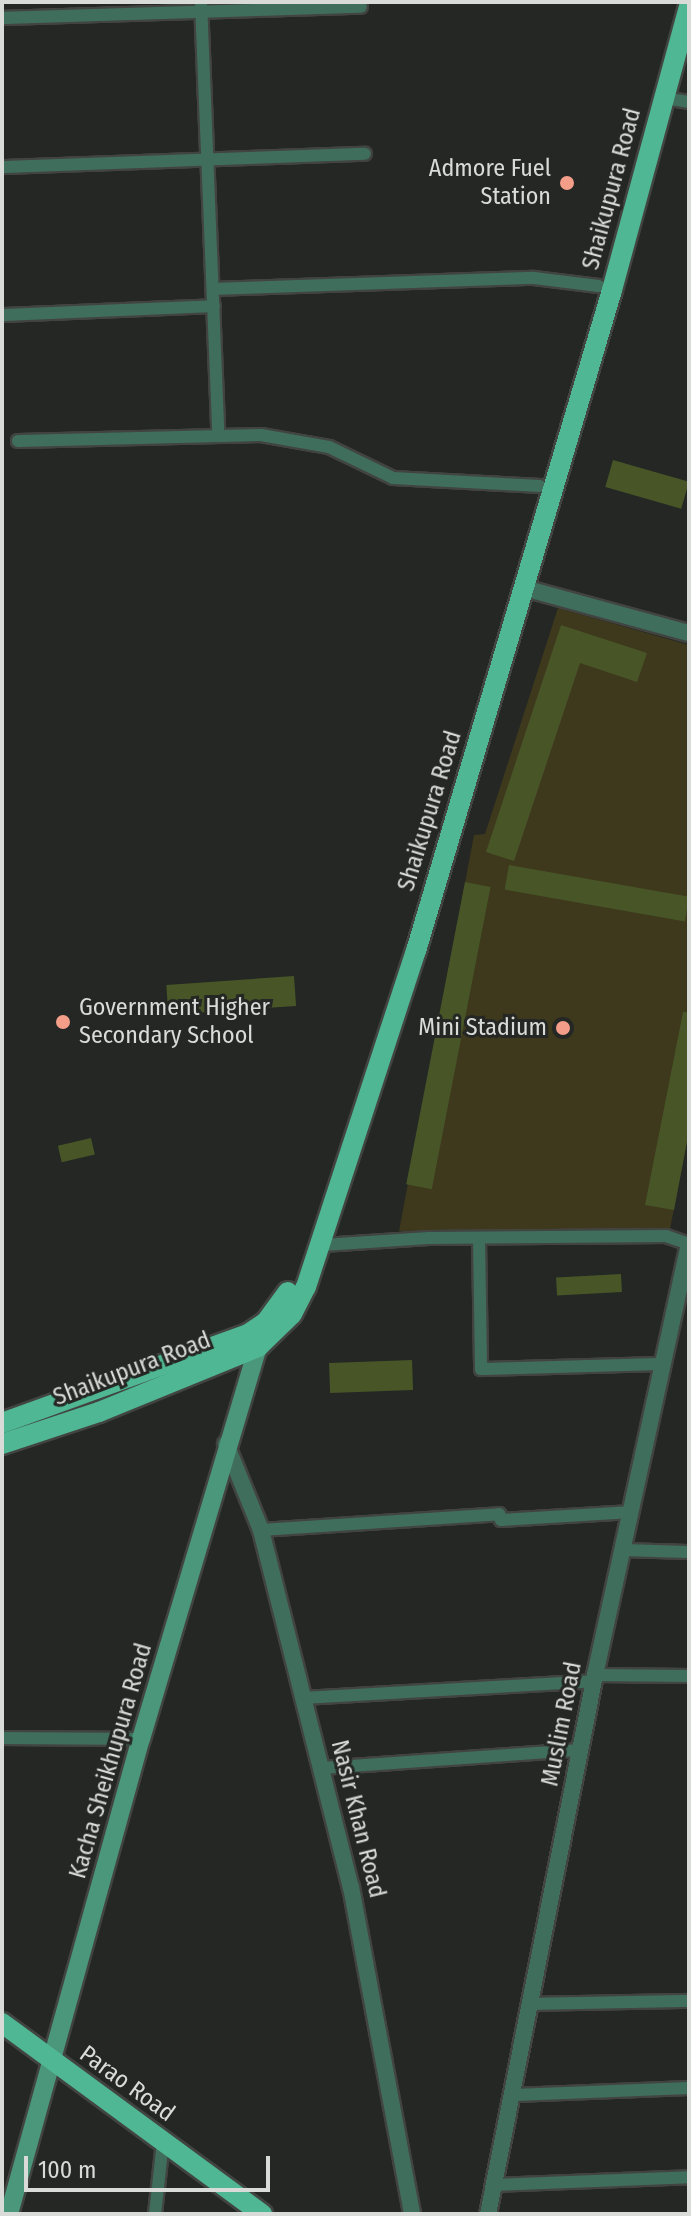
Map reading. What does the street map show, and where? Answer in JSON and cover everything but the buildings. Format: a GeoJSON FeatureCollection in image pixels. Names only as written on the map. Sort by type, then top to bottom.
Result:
{"type":"FeatureCollection","features":[{"type":"Feature","properties":{"kind":"main road","name":"Shaikupura Road"},"geometry":{"type":"LineString","coordinates":[[2,1423],[248,1334],[266,1322],[281,1306],[311,1241],[540,486],[599,286],[676,2]]}},
{"type":"Feature","properties":{"kind":"main road","name":"Shaikupura Road"},"geometry":{"type":"LineString","coordinates":[[2,1444],[99,1412],[258,1347],[292,1314],[323,1245],[524,588],[689,7]]}},
{"type":"Feature","properties":{"kind":"main road","name":"Kacha Sheikhupura Road"},"geometry":{"type":"LineString","coordinates":[[9,2214],[141,1739],[226,1444],[266,1322]]}},
{"type":"Feature","properties":{"kind":"main road","name":"Parao Road"},"geometry":{"type":"LineString","coordinates":[[2,2023],[251,2210]]}},
{"type":"Feature","properties":{"kind":"street"},"geometry":{"type":"LineString","coordinates":[[201,6],[218,434]]}},
{"type":"Feature","properties":{"kind":"street"},"geometry":{"type":"LineString","coordinates":[[2,18],[201,6],[361,7]]}},
{"type":"Feature","properties":{"kind":"street"},"geometry":{"type":"LineString","coordinates":[[664,98],[689,102]]}},
{"type":"Feature","properties":{"kind":"street"},"geometry":{"type":"LineString","coordinates":[[2,167],[365,154]]}},
{"type":"Feature","properties":{"kind":"street"},"geometry":{"type":"LineString","coordinates":[[213,289],[534,278],[599,286]]}},
{"type":"Feature","properties":{"kind":"street"},"geometry":{"type":"LineString","coordinates":[[2,315],[214,306]]}},
{"type":"Feature","properties":{"kind":"street"},"geometry":{"type":"LineString","coordinates":[[18,441],[218,434],[317,443],[386,477],[540,486]]}},
{"type":"Feature","properties":{"kind":"street"},"geometry":{"type":"LineString","coordinates":[[524,588],[689,633]]}},
{"type":"Feature","properties":{"kind":"street"},"geometry":{"type":"LineString","coordinates":[[323,1245],[479,1238],[666,1236],[689,1244]]}},
{"type":"Feature","properties":{"kind":"street"},"geometry":{"type":"LineString","coordinates":[[479,1238],[481,1369],[662,1364]]}},
{"type":"Feature","properties":{"kind":"street","name":"Muslim Road"},"geometry":{"type":"LineString","coordinates":[[488,2214],[515,2095],[594,1678],[689,1244]]}},
{"type":"Feature","properties":{"kind":"street","name":"Nasir Khan Road"},"geometry":{"type":"LineString","coordinates":[[226,1444],[261,1530],[351,1887],[412,2214]]}},
{"type":"Feature","properties":{"kind":"street"},"geometry":{"type":"LineString","coordinates":[[261,1530],[499,1514],[501,1520],[632,1512]]}},
{"type":"Feature","properties":{"kind":"street"},"geometry":{"type":"LineString","coordinates":[[622,1550],[689,1552]]}},
{"type":"Feature","properties":{"kind":"street"},"geometry":{"type":"LineString","coordinates":[[303,1698],[594,1678],[689,1676]]}},
{"type":"Feature","properties":{"kind":"street"},"geometry":{"type":"LineString","coordinates":[[2,1738],[141,1739]]}},
{"type":"Feature","properties":{"kind":"street"},"geometry":{"type":"LineString","coordinates":[[321,1768],[581,1750]]}},
{"type":"Feature","properties":{"kind":"street"},"geometry":{"type":"LineString","coordinates":[[532,2004],[689,2001]]}},
{"type":"Feature","properties":{"kind":"street"},"geometry":{"type":"LineString","coordinates":[[515,2095],[689,2088]]}},
{"type":"Feature","properties":{"kind":"street"},"geometry":{"type":"LineString","coordinates":[[155,2214],[163,2142]]}},
{"type":"Feature","properties":{"kind":"street"},"geometry":{"type":"LineString","coordinates":[[494,2185],[689,2177]]}},
{"type":"Feature","properties":{"kind":"shaded area"},"geometry":{"type":"Polygon","coordinates":[[[558,608],[689,645],[689,1131],[670,1229],[399,1231],[474,835],[485,834],[558,608]]]}},
{"type":"Feature","properties":{"kind":"place","name":"Admore Fuel Station"},"geometry":{"type":"Point","coordinates":[567,183]}},
{"type":"Feature","properties":{"kind":"place","name":"Government Higher Secondary School"},"geometry":{"type":"Point","coordinates":[63,1022]}},
{"type":"Feature","properties":{"kind":"place","name":"Mini Stadium"},"geometry":{"type":"Point","coordinates":[563,1028]}}]}
